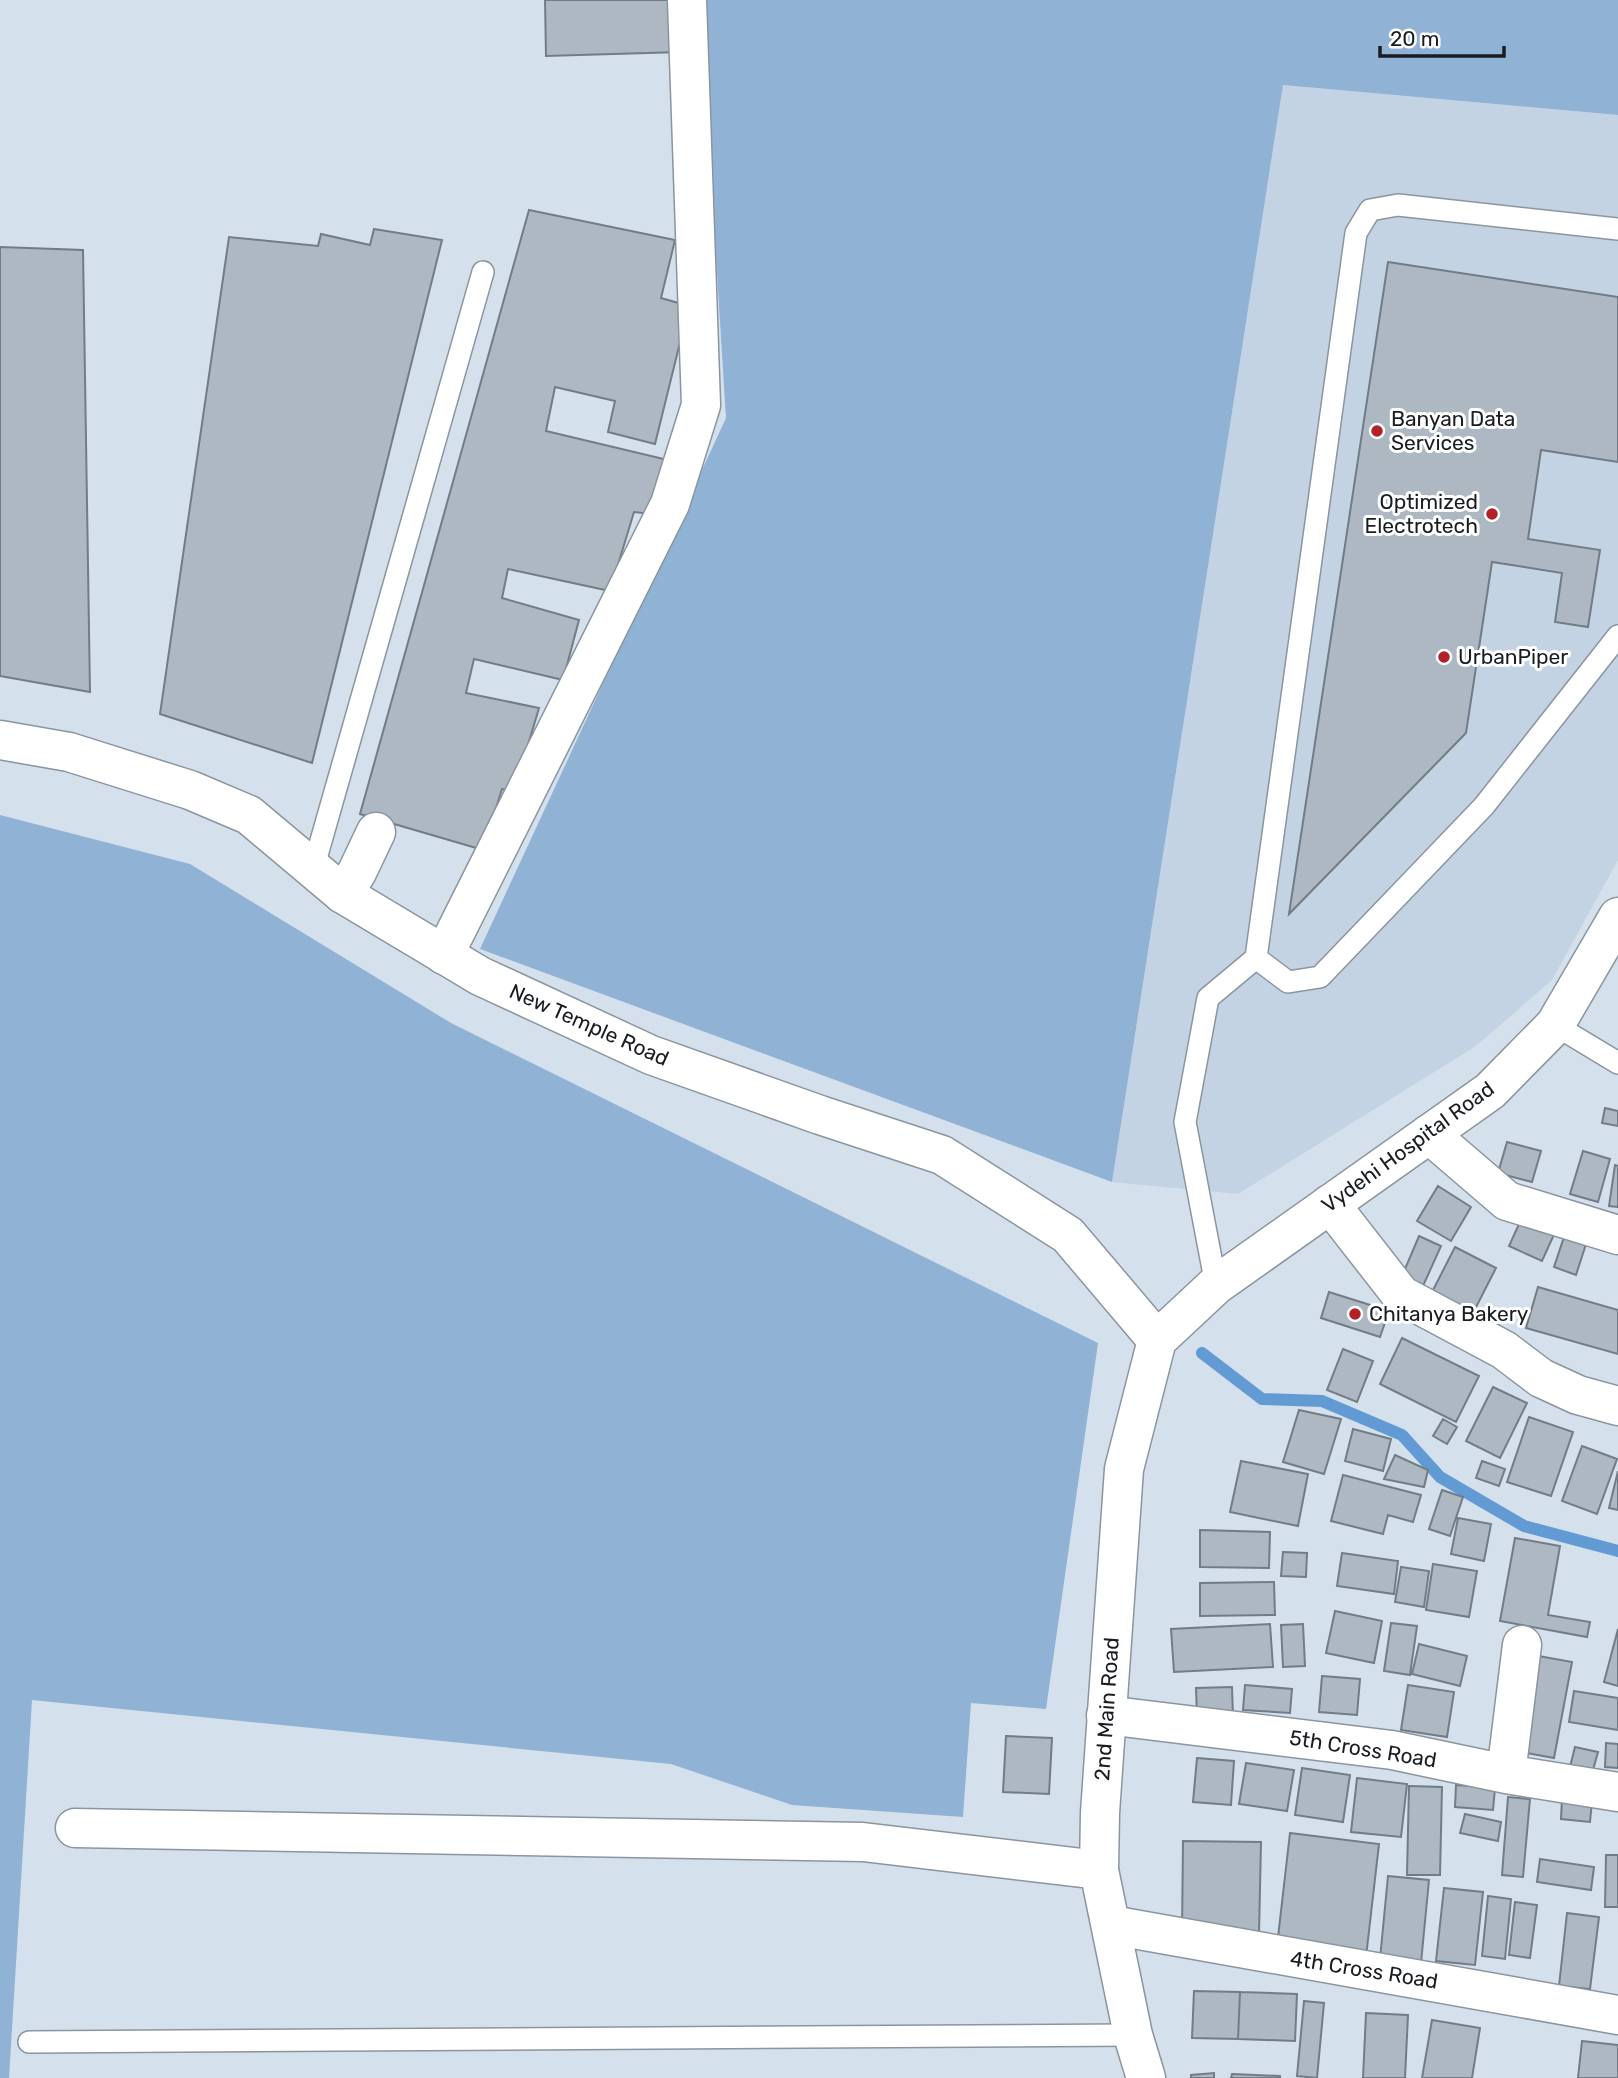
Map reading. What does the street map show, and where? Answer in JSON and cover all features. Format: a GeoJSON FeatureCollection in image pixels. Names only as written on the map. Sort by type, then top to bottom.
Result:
{"type":"FeatureCollection","features":[{"type":"Feature","properties":{"kind":"street"},"geometry":{"type":"LineString","coordinates":[[444,955],[670,504],[701,405],[687,0]]}},
{"type":"Feature","properties":{"kind":"street","name":"New Temple Road"},"geometry":{"type":"LineString","coordinates":[[0,740],[69,752],[190,790],[249,815],[343,894],[480,976],[651,1055],[942,1155],[1068,1235],[1157,1340]]}},
{"type":"Feature","properties":{"kind":"street"},"geometry":{"type":"LineString","coordinates":[[343,894],[376,832]]}},
{"type":"Feature","properties":{"kind":"street","name":"Vydehi Hospital Road"},"geometry":{"type":"LineString","coordinates":[[1157,1340],[1216,1285],[1490,1091],[1555,1025],[1618,917]]}},
{"type":"Feature","properties":{"kind":"street"},"geometry":{"type":"LineString","coordinates":[[1429,1134],[1507,1201],[1618,1235]]}},
{"type":"Feature","properties":{"kind":"street"},"geometry":{"type":"LineString","coordinates":[[1330,1204],[1401,1295],[1504,1350],[1541,1378],[1578,1395],[1618,1406]]}},
{"type":"Feature","properties":{"kind":"street","name":"2nd Main Road"},"geometry":{"type":"LineString","coordinates":[[1146,2078],[1133,2035],[1099,1870],[1106,1715],[1124,1469],[1157,1340]]}},
{"type":"Feature","properties":{"kind":"street"},"geometry":{"type":"LineString","coordinates":[[1506,1774],[1522,1645]]}},
{"type":"Feature","properties":{"kind":"street","name":"5th Cross Road"},"geometry":{"type":"LineString","coordinates":[[1106,1715],[1392,1750],[1506,1774],[1618,1792]]}},
{"type":"Feature","properties":{"kind":"street"},"geometry":{"type":"LineString","coordinates":[[75,1828],[863,1842],[1099,1870]]}},
{"type":"Feature","properties":{"kind":"street","name":"4th Cross Road"},"geometry":{"type":"LineString","coordinates":[[1111,1925],[1618,2015]]}},
{"type":"Feature","properties":{"kind":"lane"},"geometry":{"type":"LineString","coordinates":[[1216,1285],[1185,1122],[1208,998],[1256,958],[1356,233],[1370,210],[1398,205],[1618,229]]}},
{"type":"Feature","properties":{"kind":"lane"},"geometry":{"type":"LineString","coordinates":[[313,869],[483,272]]}},
{"type":"Feature","properties":{"kind":"lane"},"geometry":{"type":"LineString","coordinates":[[1256,958],[1288,982],[1321,977],[1484,806],[1618,636]]}},
{"type":"Feature","properties":{"kind":"lane"},"geometry":{"type":"LineString","coordinates":[[1555,1025],[1618,1063]]}},
{"type":"Feature","properties":{"kind":"lane"},"geometry":{"type":"LineString","coordinates":[[29,2042],[1133,2035]]}},
{"type":"Feature","properties":{"kind":"shaded area"},"geometry":{"type":"Polygon","coordinates":[[[700,0],[1618,0],[1618,115],[1283,85],[1112,1182],[480,949],[726,418],[700,0]]]}},
{"type":"Feature","properties":{"kind":"shaded area"},"geometry":{"type":"Polygon","coordinates":[[[1283,85],[1618,115],[1618,860],[1552,980],[1476,1046],[1238,1194],[1112,1182],[1283,85]]]}},
{"type":"Feature","properties":{"kind":"shaded area"},"geometry":{"type":"Polygon","coordinates":[[[0,815],[190,864],[451,1023],[1098,1343],[1046,1709],[971,1703],[963,1817],[792,1805],[671,1764],[32,1700],[9,2078],[0,2078],[0,815]]]}},
{"type":"Feature","properties":{"kind":"building"},"geometry":{"type":"Polygon","coordinates":[[[545,0],[679,0],[681,52],[546,56],[545,0]]]}},
{"type":"Feature","properties":{"kind":"building"},"geometry":{"type":"Polygon","coordinates":[[[529,210],[675,240],[661,298],[689,306],[655,444],[608,432],[615,401],[555,387],[546,431],[672,461],[660,515],[634,512],[610,591],[508,569],[502,598],[579,620],[563,680],[474,659],[466,693],[539,708],[514,792],[502,789],[483,850],[360,814],[529,210]]]}},
{"type":"Feature","properties":{"kind":"building"},"geometry":{"type":"Polygon","coordinates":[[[374,229],[442,240],[312,763],[160,714],[229,237],[318,246],[321,234],[370,245],[374,229]]]}},
{"type":"Feature","properties":{"kind":"building"},"geometry":{"type":"Polygon","coordinates":[[[0,247],[83,250],[90,692],[0,676],[0,247]]]}},
{"type":"Feature","properties":{"kind":"building"},"geometry":{"type":"Polygon","coordinates":[[[1388,262],[1618,297],[1618,462],[1541,450],[1528,539],[1600,550],[1588,627],[1555,622],[1562,573],[1492,562],[1466,733],[1289,914],[1388,262]]]}},
{"type":"Feature","properties":{"kind":"building"},"geometry":{"type":"Polygon","coordinates":[[[1605,1108],[1618,1111],[1618,1126],[1602,1123],[1605,1108]]]}},
{"type":"Feature","properties":{"kind":"building"},"geometry":{"type":"Polygon","coordinates":[[[1507,1142],[1541,1151],[1532,1182],[1498,1173],[1507,1142]]]}},
{"type":"Feature","properties":{"kind":"building"},"geometry":{"type":"Polygon","coordinates":[[[1583,1151],[1610,1159],[1598,1202],[1570,1194],[1583,1151]]]}},
{"type":"Feature","properties":{"kind":"building"},"geometry":{"type":"Polygon","coordinates":[[[1615,1165],[1618,1166],[1618,1207],[1609,1206],[1615,1165]]]}},
{"type":"Feature","properties":{"kind":"building"},"geometry":{"type":"Polygon","coordinates":[[[1438,1186],[1471,1207],[1451,1241],[1417,1221],[1438,1186]]]}},
{"type":"Feature","properties":{"kind":"building"},"geometry":{"type":"Polygon","coordinates":[[[1524,1213],[1557,1228],[1542,1261],[1509,1246],[1524,1213]]]}},
{"type":"Feature","properties":{"kind":"building"},"geometry":{"type":"Polygon","coordinates":[[[1565,1234],[1587,1241],[1576,1275],[1554,1267],[1565,1234]]]}},
{"type":"Feature","properties":{"kind":"building"},"geometry":{"type":"Polygon","coordinates":[[[1419,1236],[1441,1246],[1423,1286],[1402,1276],[1419,1236]]]}},
{"type":"Feature","properties":{"kind":"building"},"geometry":{"type":"Polygon","coordinates":[[[1455,1247],[1496,1268],[1471,1317],[1430,1296],[1455,1247]]]}},
{"type":"Feature","properties":{"kind":"building"},"geometry":{"type":"Polygon","coordinates":[[[1538,1287],[1618,1310],[1618,1354],[1526,1328],[1538,1287]]]}},
{"type":"Feature","properties":{"kind":"building"},"geometry":{"type":"Polygon","coordinates":[[[1329,1292],[1389,1311],[1380,1337],[1321,1318],[1329,1292]]]}},
{"type":"Feature","properties":{"kind":"building"},"geometry":{"type":"Polygon","coordinates":[[[1402,1338],[1479,1376],[1456,1422],[1380,1384],[1402,1338]]]}},
{"type":"Feature","properties":{"kind":"building"},"geometry":{"type":"Polygon","coordinates":[[[1343,1349],[1373,1361],[1357,1402],[1327,1390],[1343,1349]]]}},
{"type":"Feature","properties":{"kind":"building"},"geometry":{"type":"Polygon","coordinates":[[[1493,1387],[1527,1403],[1500,1458],[1466,1441],[1493,1387]]]}},
{"type":"Feature","properties":{"kind":"building"},"geometry":{"type":"Polygon","coordinates":[[[1299,1410],[1341,1419],[1324,1474],[1283,1462],[1299,1410]]]}},
{"type":"Feature","properties":{"kind":"building"},"geometry":{"type":"Polygon","coordinates":[[[1529,1417],[1573,1432],[1551,1496],[1507,1482],[1529,1417]]]}},
{"type":"Feature","properties":{"kind":"building"},"geometry":{"type":"Polygon","coordinates":[[[1443,1419],[1457,1427],[1447,1444],[1433,1436],[1443,1419]]]}},
{"type":"Feature","properties":{"kind":"building"},"geometry":{"type":"Polygon","coordinates":[[[1353,1429],[1391,1439],[1383,1471],[1345,1461],[1353,1429]]]}},
{"type":"Feature","properties":{"kind":"building"},"geometry":{"type":"Polygon","coordinates":[[[1582,1446],[1617,1459],[1597,1514],[1562,1501],[1582,1446]]]}},
{"type":"Feature","properties":{"kind":"building"},"geometry":{"type":"Polygon","coordinates":[[[1395,1455],[1428,1470],[1424,1487],[1384,1479],[1395,1455]]]}},
{"type":"Feature","properties":{"kind":"building"},"geometry":{"type":"Polygon","coordinates":[[[1241,1461],[1308,1474],[1298,1526],[1230,1512],[1241,1461]]]}},
{"type":"Feature","properties":{"kind":"building"},"geometry":{"type":"Polygon","coordinates":[[[1482,1461],[1505,1469],[1499,1486],[1476,1478],[1482,1461]]]}},
{"type":"Feature","properties":{"kind":"building"},"geometry":{"type":"Polygon","coordinates":[[[1618,1471],[1618,1510],[1609,1508],[1618,1471]]]}},
{"type":"Feature","properties":{"kind":"building"},"geometry":{"type":"Polygon","coordinates":[[[1343,1475],[1421,1495],[1413,1522],[1388,1515],[1383,1534],[1331,1521],[1343,1475]]]}},
{"type":"Feature","properties":{"kind":"building"},"geometry":{"type":"Polygon","coordinates":[[[1442,1490],[1463,1497],[1450,1536],[1429,1529],[1442,1490]]]}},
{"type":"Feature","properties":{"kind":"building"},"geometry":{"type":"Polygon","coordinates":[[[1458,1518],[1491,1524],[1484,1561],[1451,1554],[1458,1518]]]}},
{"type":"Feature","properties":{"kind":"building"},"geometry":{"type":"Polygon","coordinates":[[[1200,1530],[1270,1532],[1269,1568],[1200,1567],[1200,1530]]]}},
{"type":"Feature","properties":{"kind":"building"},"geometry":{"type":"Polygon","coordinates":[[[1515,1538],[1560,1546],[1548,1615],[1590,1622],[1587,1637],[1500,1621],[1515,1538]]]}},
{"type":"Feature","properties":{"kind":"building"},"geometry":{"type":"Polygon","coordinates":[[[1283,1552],[1307,1553],[1306,1577],[1281,1576],[1283,1552]]]}},
{"type":"Feature","properties":{"kind":"building"},"geometry":{"type":"Polygon","coordinates":[[[1342,1553],[1398,1561],[1394,1594],[1337,1586],[1342,1553]]]}},
{"type":"Feature","properties":{"kind":"building"},"geometry":{"type":"Polygon","coordinates":[[[1433,1564],[1477,1571],[1469,1617],[1426,1610],[1433,1564]]]}},
{"type":"Feature","properties":{"kind":"building"},"geometry":{"type":"Polygon","coordinates":[[[1401,1567],[1429,1571],[1424,1607],[1395,1602],[1401,1567]]]}},
{"type":"Feature","properties":{"kind":"building"},"geometry":{"type":"Polygon","coordinates":[[[1274,1582],[1275,1615],[1200,1616],[1200,1583],[1274,1582]]]}},
{"type":"Feature","properties":{"kind":"building"},"geometry":{"type":"Polygon","coordinates":[[[1335,1611],[1382,1621],[1374,1663],[1326,1653],[1335,1611]]]}},
{"type":"Feature","properties":{"kind":"building"},"geometry":{"type":"Polygon","coordinates":[[[1391,1623],[1417,1626],[1410,1675],[1384,1671],[1391,1623]]]}},
{"type":"Feature","properties":{"kind":"building"},"geometry":{"type":"Polygon","coordinates":[[[1270,1624],[1273,1667],[1174,1672],[1171,1629],[1270,1624]]]}},
{"type":"Feature","properties":{"kind":"building"},"geometry":{"type":"Polygon","coordinates":[[[1303,1624],[1305,1666],[1283,1667],[1281,1625],[1303,1624]]]}},
{"type":"Feature","properties":{"kind":"building"},"geometry":{"type":"Polygon","coordinates":[[[1618,1629],[1618,1686],[1604,1682],[1618,1629]]]}},
{"type":"Feature","properties":{"kind":"building"},"geometry":{"type":"Polygon","coordinates":[[[1419,1644],[1467,1656],[1460,1686],[1412,1674],[1419,1644]]]}},
{"type":"Feature","properties":{"kind":"building"},"geometry":{"type":"Polygon","coordinates":[[[1533,1655],[1572,1662],[1554,1758],[1516,1751],[1533,1655]]]}},
{"type":"Feature","properties":{"kind":"building"},"geometry":{"type":"Polygon","coordinates":[[[1322,1676],[1360,1679],[1357,1715],[1319,1712],[1322,1676]]]}},
{"type":"Feature","properties":{"kind":"building"},"geometry":{"type":"Polygon","coordinates":[[[1245,1685],[1292,1689],[1290,1713],[1243,1710],[1245,1685]]]}},
{"type":"Feature","properties":{"kind":"building"},"geometry":{"type":"Polygon","coordinates":[[[1408,1685],[1454,1692],[1447,1737],[1401,1730],[1408,1685]]]}},
{"type":"Feature","properties":{"kind":"building"},"geometry":{"type":"Polygon","coordinates":[[[1232,1687],[1233,1716],[1197,1716],[1196,1688],[1232,1687]]]}},
{"type":"Feature","properties":{"kind":"building"},"geometry":{"type":"Polygon","coordinates":[[[1574,1691],[1618,1698],[1618,1730],[1569,1722],[1574,1691]]]}},
{"type":"Feature","properties":{"kind":"building"},"geometry":{"type":"Polygon","coordinates":[[[1006,1736],[1052,1738],[1049,1794],[1003,1792],[1006,1736]]]}},
{"type":"Feature","properties":{"kind":"building"},"geometry":{"type":"Polygon","coordinates":[[[1606,1743],[1618,1744],[1618,1768],[1605,1767],[1606,1743]]]}},
{"type":"Feature","properties":{"kind":"building"},"geometry":{"type":"Polygon","coordinates":[[[1575,1747],[1598,1752],[1591,1777],[1569,1771],[1575,1747]]]}},
{"type":"Feature","properties":{"kind":"building"},"geometry":{"type":"Polygon","coordinates":[[[1197,1758],[1234,1761],[1231,1805],[1193,1802],[1197,1758]]]}},
{"type":"Feature","properties":{"kind":"building"},"geometry":{"type":"Polygon","coordinates":[[[1246,1763],[1294,1770],[1287,1811],[1239,1804],[1246,1763]]]}},
{"type":"Feature","properties":{"kind":"building"},"geometry":{"type":"Polygon","coordinates":[[[1302,1768],[1350,1775],[1343,1822],[1295,1815],[1302,1768]]]}},
{"type":"Feature","properties":{"kind":"building"},"geometry":{"type":"Polygon","coordinates":[[[1357,1778],[1407,1784],[1401,1837],[1351,1832],[1357,1778]]]}},
{"type":"Feature","properties":{"kind":"building"},"geometry":{"type":"Polygon","coordinates":[[[1456,1785],[1495,1788],[1493,1810],[1455,1807],[1456,1785]]]}},
{"type":"Feature","properties":{"kind":"building"},"geometry":{"type":"Polygon","coordinates":[[[1409,1786],[1442,1787],[1440,1875],[1407,1875],[1409,1786]]]}},
{"type":"Feature","properties":{"kind":"building"},"geometry":{"type":"Polygon","coordinates":[[[1508,1797],[1530,1799],[1523,1877],[1502,1875],[1508,1797]]]}},
{"type":"Feature","properties":{"kind":"building"},"geometry":{"type":"Polygon","coordinates":[[[1562,1798],[1592,1801],[1590,1822],[1561,1819],[1562,1798]]]}},
{"type":"Feature","properties":{"kind":"building"},"geometry":{"type":"Polygon","coordinates":[[[1465,1814],[1501,1822],[1498,1841],[1460,1833],[1465,1814]]]}},
{"type":"Feature","properties":{"kind":"building"},"geometry":{"type":"Polygon","coordinates":[[[1290,1833],[1379,1844],[1366,1957],[1277,1946],[1290,1833]]]}},
{"type":"Feature","properties":{"kind":"building"},"geometry":{"type":"Polygon","coordinates":[[[1183,1841],[1261,1842],[1259,1934],[1182,1932],[1183,1841]]]}},
{"type":"Feature","properties":{"kind":"building"},"geometry":{"type":"Polygon","coordinates":[[[1606,1855],[1618,1855],[1618,1907],[1605,1907],[1606,1855]]]}},
{"type":"Feature","properties":{"kind":"building"},"geometry":{"type":"Polygon","coordinates":[[[1540,1859],[1594,1867],[1591,1890],[1537,1882],[1540,1859]]]}},
{"type":"Feature","properties":{"kind":"building"},"geometry":{"type":"Polygon","coordinates":[[[1388,1876],[1429,1880],[1421,1963],[1380,1959],[1388,1876]]]}},
{"type":"Feature","properties":{"kind":"building"},"geometry":{"type":"Polygon","coordinates":[[[1444,1888],[1483,1892],[1475,1965],[1436,1961],[1444,1888]]]}},
{"type":"Feature","properties":{"kind":"building"},"geometry":{"type":"Polygon","coordinates":[[[1488,1896],[1511,1899],[1505,1959],[1482,1956],[1488,1896]]]}},
{"type":"Feature","properties":{"kind":"building"},"geometry":{"type":"Polygon","coordinates":[[[1515,1902],[1537,1905],[1530,1958],[1509,1955],[1515,1902]]]}},
{"type":"Feature","properties":{"kind":"building"},"geometry":{"type":"Polygon","coordinates":[[[1567,1913],[1599,1917],[1590,1989],[1559,1986],[1567,1913]]]}},
{"type":"Feature","properties":{"kind":"building"},"geometry":{"type":"Polygon","coordinates":[[[1194,1991],[1240,1992],[1238,2039],[1192,2038],[1194,1991]]]}},
{"type":"Feature","properties":{"kind":"building"},"geometry":{"type":"Polygon","coordinates":[[[1240,1992],[1297,1994],[1295,2041],[1238,2039],[1240,1992]]]}},
{"type":"Feature","properties":{"kind":"building"},"geometry":{"type":"Polygon","coordinates":[[[1304,2001],[1324,2003],[1317,2078],[1297,2076],[1304,2001]]]}},
{"type":"Feature","properties":{"kind":"building"},"geometry":{"type":"Polygon","coordinates":[[[1366,2013],[1408,2015],[1405,2078],[1363,2078],[1366,2013]]]}},
{"type":"Feature","properties":{"kind":"building"},"geometry":{"type":"Polygon","coordinates":[[[1432,2020],[1480,2028],[1472,2078],[1422,2078],[1432,2020]]]}},
{"type":"Feature","properties":{"kind":"building"},"geometry":{"type":"Polygon","coordinates":[[[1582,2041],[1618,2045],[1618,2078],[1578,2078],[1582,2041]]]}},
{"type":"Feature","properties":{"kind":"building"},"geometry":{"type":"Polygon","coordinates":[[[1214,2073],[1214,2078],[1191,2078],[1191,2075],[1214,2073]]]}},
{"type":"Feature","properties":{"kind":"building"},"geometry":{"type":"Polygon","coordinates":[[[1232,2074],[1280,2076],[1280,2078],[1231,2078],[1232,2074]]]}},
{"type":"Feature","properties":{"kind":"waterway"},"geometry":{"type":"LineString","coordinates":[[1202,1353],[1262,1399],[1322,1401],[1402,1435],[1440,1477],[1524,1526],[1618,1551]]}},
{"type":"Feature","properties":{"kind":"place","name":"Banyan Data Services"},"geometry":{"type":"Point","coordinates":[1377,431]}},
{"type":"Feature","properties":{"kind":"place","name":"Optimized Electrotech"},"geometry":{"type":"Point","coordinates":[1492,514]}},
{"type":"Feature","properties":{"kind":"place","name":"UrbanPiper"},"geometry":{"type":"Point","coordinates":[1444,657]}},
{"type":"Feature","properties":{"kind":"place","name":"Chitanya Bakery"},"geometry":{"type":"Point","coordinates":[1355,1314]}}]}
